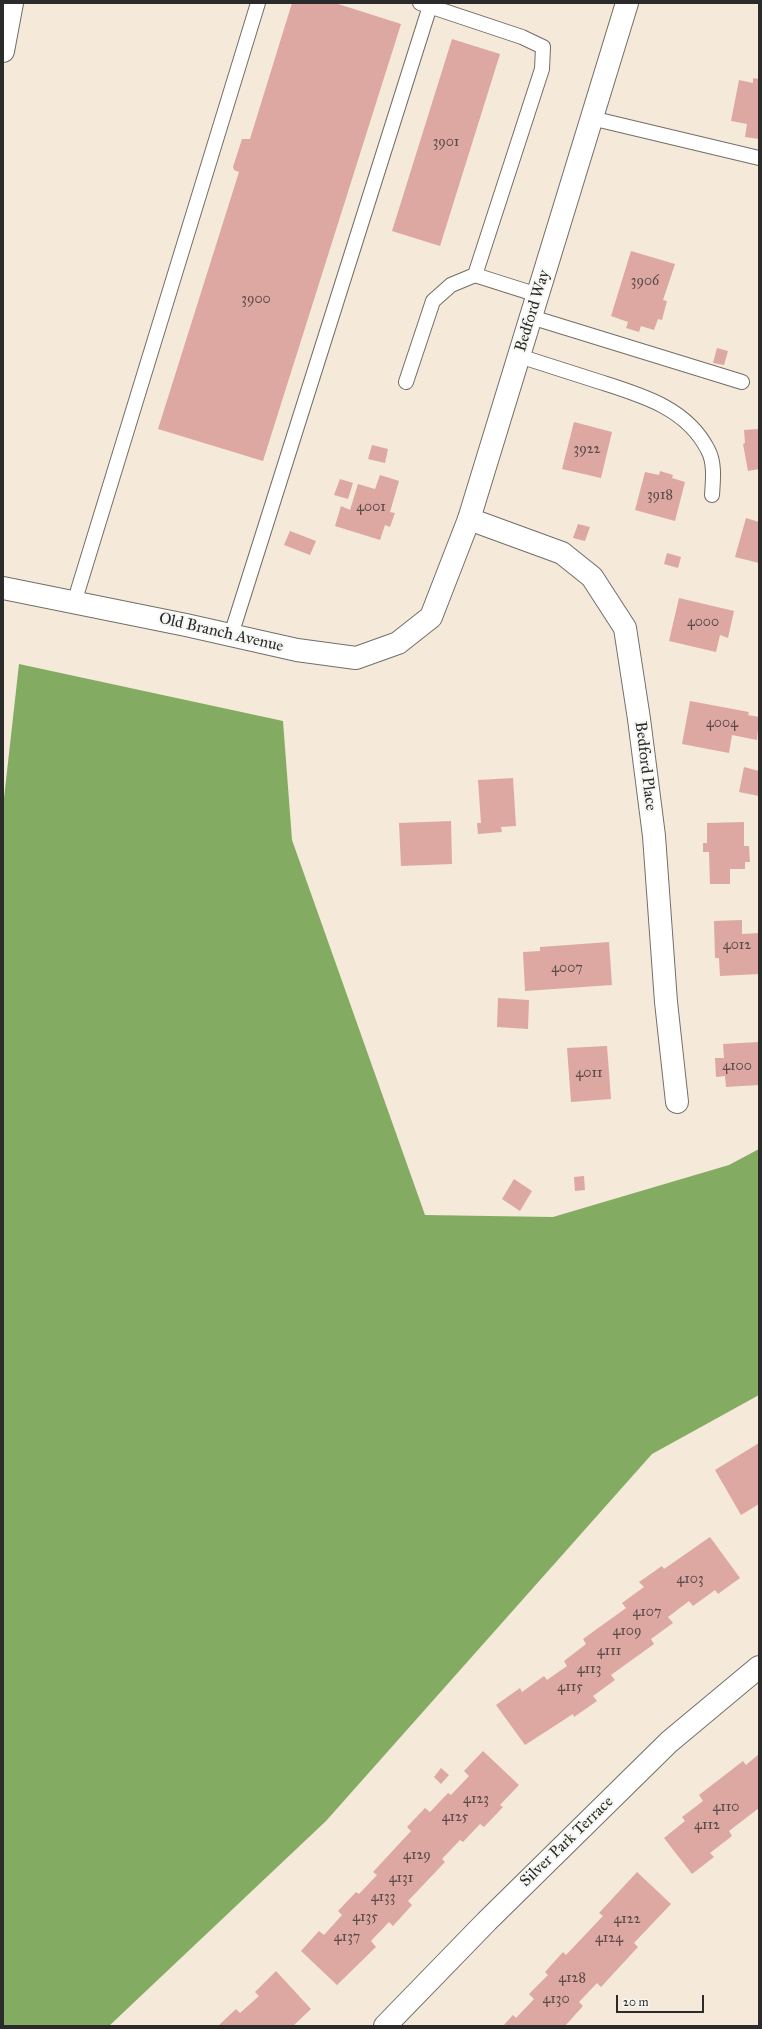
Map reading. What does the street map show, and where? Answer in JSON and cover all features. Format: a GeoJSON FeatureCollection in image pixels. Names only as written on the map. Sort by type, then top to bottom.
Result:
{"type":"FeatureCollection","features":[{"type":"Feature","properties":{"kind":"street"},"geometry":{"type":"LineString","coordinates":[[3,50],[12,3]]}},
{"type":"Feature","properties":{"kind":"street","name":"Bedford Way"},"geometry":{"type":"LineString","coordinates":[[431,617],[469,519],[627,3]]}},
{"type":"Feature","properties":{"kind":"street","name":"Bedford Place"},"geometry":{"type":"LineString","coordinates":[[469,519],[562,553],[592,577],[625,628],[639,719],[654,836],[666,1002],[677,1102]]}},
{"type":"Feature","properties":{"kind":"street","name":"Old Branch Avenue"},"geometry":{"type":"LineString","coordinates":[[3,588],[297,650],[356,658],[398,643],[431,617]]}},
{"type":"Feature","properties":{"kind":"street","name":"Silver Park Terrace"},"geometry":{"type":"LineString","coordinates":[[385,2026],[486,1921],[669,1742],[759,1667]]}},
{"type":"Feature","properties":{"kind":"lane"},"geometry":{"type":"LineString","coordinates":[[74,603],[258,3]]}},
{"type":"Feature","properties":{"kind":"lane"},"geometry":{"type":"LineString","coordinates":[[231,635],[425,5],[522,37],[543,47],[542,69],[475,275]]}},
{"type":"Feature","properties":{"kind":"lane"},"geometry":{"type":"LineString","coordinates":[[592,118],[759,158]]}},
{"type":"Feature","properties":{"kind":"lane"},"geometry":{"type":"LineString","coordinates":[[406,382],[433,301],[451,285],[475,275],[538,295]]}},
{"type":"Feature","properties":{"kind":"lane"},"geometry":{"type":"LineString","coordinates":[[531,317],[742,382]]}},
{"type":"Feature","properties":{"kind":"lane"},"geometry":{"type":"LineString","coordinates":[[519,356],[648,397],[673,411],[693,429],[708,450],[714,473],[712,495]]}},
{"type":"Feature","properties":{"kind":"green space"},"geometry":{"type":"Polygon","coordinates":[[[19,664],[283,721],[292,840],[425,1215],[553,1217],[729,1165],[759,1149],[759,1395],[652,1454],[326,1821],[109,2026],[3,2026],[3,807],[19,664]]]}},
{"type":"Feature","properties":{"kind":"building"},"geometry":{"type":"Polygon","coordinates":[[[292,3],[335,3],[401,24],[263,461],[158,429],[239,172],[234,170],[233,167],[242,139],[250,139],[292,3]]]}},
{"type":"Feature","properties":{"kind":"building"},"geometry":{"type":"Polygon","coordinates":[[[452,39],[500,54],[440,246],[392,231],[452,39]]]}},
{"type":"Feature","properties":{"kind":"building"},"geometry":{"type":"Polygon","coordinates":[[[753,78],[759,79],[759,139],[745,137],[747,124],[731,121],[739,80],[753,83],[753,78]]]}},
{"type":"Feature","properties":{"kind":"building"},"geometry":{"type":"Polygon","coordinates":[[[631,251],[675,264],[663,300],[667,301],[662,320],[658,319],[654,330],[641,326],[639,332],[626,328],[628,322],[611,316],[631,251]]]}},
{"type":"Feature","properties":{"kind":"building"},"geometry":{"type":"Polygon","coordinates":[[[717,348],[728,351],[724,365],[713,363],[717,348]]]}},
{"type":"Feature","properties":{"kind":"building"},"geometry":{"type":"Polygon","coordinates":[[[574,422],[612,432],[601,478],[562,469],[574,422]]]}},
{"type":"Feature","properties":{"kind":"building"},"geometry":{"type":"Polygon","coordinates":[[[759,429],[759,469],[748,471],[743,444],[745,443],[744,430],[759,429]]]}},
{"type":"Feature","properties":{"kind":"building"},"geometry":{"type":"Polygon","coordinates":[[[372,445],[388,449],[385,463],[368,459],[372,445]]]}},
{"type":"Feature","properties":{"kind":"building"},"geometry":{"type":"Polygon","coordinates":[[[660,471],[673,475],[672,478],[685,482],[675,521],[635,510],[645,472],[659,475],[660,471]]]}},
{"type":"Feature","properties":{"kind":"building"},"geometry":{"type":"Polygon","coordinates":[[[380,475],[399,481],[390,512],[395,513],[390,527],[385,525],[380,540],[335,526],[341,506],[350,510],[358,484],[375,489],[380,475]]]}},
{"type":"Feature","properties":{"kind":"building"},"geometry":{"type":"Polygon","coordinates":[[[340,479],[353,483],[348,499],[334,495],[340,479]]]}},
{"type":"Feature","properties":{"kind":"building"},"geometry":{"type":"Polygon","coordinates":[[[746,518],[759,522],[759,563],[735,557],[746,518]]]}},
{"type":"Feature","properties":{"kind":"building"},"geometry":{"type":"Polygon","coordinates":[[[578,524],[590,527],[585,541],[573,538],[578,524]]]}},
{"type":"Feature","properties":{"kind":"building"},"geometry":{"type":"Polygon","coordinates":[[[290,531],[316,541],[310,555],[284,545],[290,531]]]}},
{"type":"Feature","properties":{"kind":"building"},"geometry":{"type":"Polygon","coordinates":[[[667,553],[681,557],[678,568],[664,564],[667,553]]]}},
{"type":"Feature","properties":{"kind":"building"},"geometry":{"type":"Polygon","coordinates":[[[679,598],[734,611],[728,638],[720,635],[716,652],[669,641],[679,598]]]}},
{"type":"Feature","properties":{"kind":"building"},"geometry":{"type":"Polygon","coordinates":[[[690,701],[749,712],[748,715],[759,717],[757,740],[732,735],[729,753],[682,744],[690,701]]]}},
{"type":"Feature","properties":{"kind":"building"},"geometry":{"type":"Polygon","coordinates":[[[744,767],[759,771],[759,796],[739,792],[744,767]]]}},
{"type":"Feature","properties":{"kind":"building"},"geometry":{"type":"Polygon","coordinates":[[[513,778],[516,826],[501,827],[502,832],[478,834],[477,823],[481,823],[478,780],[513,778]]]}},
{"type":"Feature","properties":{"kind":"building"},"geometry":{"type":"Polygon","coordinates":[[[451,821],[452,864],[401,866],[399,823],[451,821]]]}},
{"type":"Feature","properties":{"kind":"building"},"geometry":{"type":"Polygon","coordinates":[[[744,822],[744,846],[749,846],[750,862],[745,862],[745,869],[730,869],[730,884],[710,884],[709,852],[703,852],[703,843],[707,843],[707,823],[744,822]]]}},
{"type":"Feature","properties":{"kind":"building"},"geometry":{"type":"Polygon","coordinates":[[[742,920],[742,934],[759,933],[759,974],[720,976],[719,958],[715,958],[714,921],[742,920]]]}},
{"type":"Feature","properties":{"kind":"building"},"geometry":{"type":"Polygon","coordinates":[[[609,942],[612,985],[525,991],[523,952],[540,951],[540,947],[609,942]]]}},
{"type":"Feature","properties":{"kind":"building"},"geometry":{"type":"Polygon","coordinates":[[[498,998],[529,1000],[528,1029],[497,1027],[498,998]]]}},
{"type":"Feature","properties":{"kind":"building"},"geometry":{"type":"Polygon","coordinates":[[[759,1042],[759,1085],[726,1087],[725,1076],[716,1077],[715,1058],[724,1058],[723,1044],[759,1042]]]}},
{"type":"Feature","properties":{"kind":"building"},"geometry":{"type":"Polygon","coordinates":[[[607,1046],[611,1099],[571,1102],[567,1048],[607,1046]]]}},
{"type":"Feature","properties":{"kind":"building"},"geometry":{"type":"Polygon","coordinates":[[[584,1176],[585,1190],[575,1191],[574,1177],[584,1176]]]}},
{"type":"Feature","properties":{"kind":"building"},"geometry":{"type":"Polygon","coordinates":[[[514,1179],[532,1191],[520,1211],[502,1199],[514,1179]]]}},
{"type":"Feature","properties":{"kind":"building"},"geometry":{"type":"Polygon","coordinates":[[[759,1443],[759,1504],[741,1515],[715,1470],[759,1443]]]}},
{"type":"Feature","properties":{"kind":"building"},"geometry":{"type":"Polygon","coordinates":[[[710,1537],[740,1578],[718,1594],[715,1590],[693,1606],[689,1601],[668,1617],[673,1623],[651,1639],[654,1644],[611,1675],[615,1680],[593,1696],[597,1701],[574,1717],[573,1714],[525,1745],[496,1705],[520,1688],[522,1692],[544,1676],[547,1680],[567,1666],[564,1661],[586,1644],[583,1639],[626,1608],[622,1603],[644,1587],[639,1582],[662,1566],[664,1569],[710,1537]]]}},
{"type":"Feature","properties":{"kind":"building"},"geometry":{"type":"Polygon","coordinates":[[[483,1751],[519,1785],[500,1805],[503,1807],[484,1827],[480,1824],[463,1842],[460,1840],[442,1859],[445,1862],[408,1901],[412,1905],[393,1926],[389,1922],[371,1941],[376,1947],[337,1985],[301,1951],[319,1931],[324,1935],[342,1915],[338,1911],[356,1892],[359,1894],[377,1875],[373,1872],[411,1831],[407,1827],[425,1808],[430,1812],[448,1793],[451,1795],[469,1776],[464,1771],[483,1751]]]}},
{"type":"Feature","properties":{"kind":"building"},"geometry":{"type":"Polygon","coordinates":[[[759,1754],[759,1808],[729,1831],[732,1836],[710,1853],[714,1857],[692,1874],[664,1838],[685,1821],[682,1817],[703,1801],[699,1795],[743,1761],[746,1765],[759,1754]]]}},
{"type":"Feature","properties":{"kind":"building"},"geometry":{"type":"Polygon","coordinates":[[[441,1768],[449,1775],[441,1784],[434,1777],[441,1768]]]}},
{"type":"Feature","properties":{"kind":"building"},"geometry":{"type":"Polygon","coordinates":[[[637,1872],[671,1904],[634,1943],[638,1947],[601,1987],[597,1983],[579,2002],[583,2006],[565,2026],[503,2026],[513,2015],[516,2018],[534,1999],[529,1994],[548,1975],[545,1972],[563,1952],[566,1955],[603,1916],[599,1913],[637,1872]]]}},
{"type":"Feature","properties":{"kind":"building"},"geometry":{"type":"Polygon","coordinates":[[[276,1971],[311,2009],[293,2026],[218,2026],[236,2009],[240,2013],[259,1996],[255,1992],[276,1971]]]}}]}
